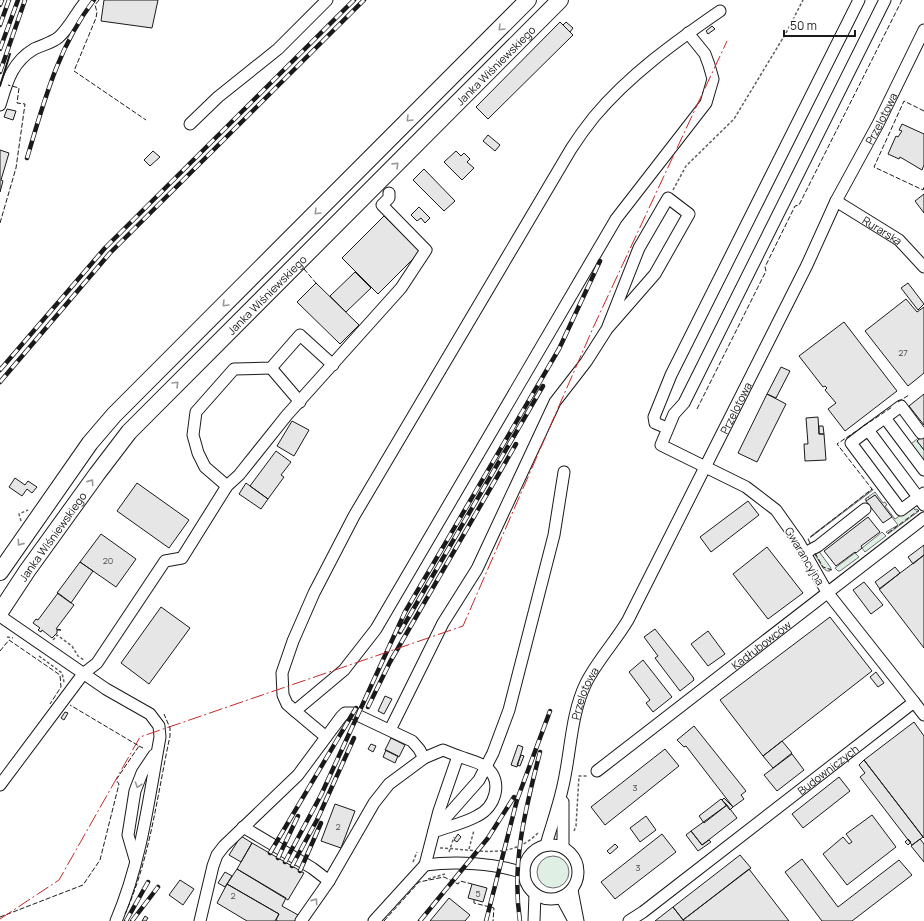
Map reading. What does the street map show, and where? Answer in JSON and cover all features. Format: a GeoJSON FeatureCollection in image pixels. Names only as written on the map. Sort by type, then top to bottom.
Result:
{"type":"FeatureCollection","features":[{"type":"Feature","properties":{"kind":"highway","name":"Janka Wiśniewskiego"},"geometry":{"type":"LineString","coordinates":[[0,572],[90,443],[114,415],[528,0]]}},
{"type":"Feature","properties":{"kind":"highway","name":"Janka Wiśniewskiego"},"geometry":{"type":"LineString","coordinates":[[0,612],[27,571],[96,474],[129,432],[560,0]]}},
{"type":"Feature","properties":{"kind":"street"},"geometry":{"type":"LineString","coordinates":[[0,105],[11,71],[15,64],[34,49],[52,42],[60,36],[87,0]]}},
{"type":"Feature","properties":{"kind":"street"},"geometry":{"type":"LineString","coordinates":[[190,124],[214,101],[278,49],[327,0]]}},
{"type":"Feature","properties":{"kind":"street"},"geometry":{"type":"LineString","coordinates":[[859,0],[671,375],[654,417],[655,423],[667,428],[674,414],[688,396],[885,0]]}},
{"type":"Feature","properties":{"kind":"street"},"geometry":{"type":"LineString","coordinates":[[326,737],[287,704],[283,695],[282,673],[293,641],[314,593],[354,516],[571,149],[594,116],[633,76],[688,33],[720,11]]}},
{"type":"Feature","properties":{"kind":"street","name":"Przelotowa"},"geometry":{"type":"LineString","coordinates":[[546,845],[562,789],[578,704],[586,684],[597,665],[618,637],[628,620],[807,265],[836,200],[878,124],[924,30]]}},
{"type":"Feature","properties":{"kind":"street"},"geometry":{"type":"LineString","coordinates":[[295,712],[344,670],[376,629],[616,219],[706,103],[713,79],[705,54],[688,33]]}},
{"type":"Feature","properties":{"kind":"street"},"geometry":{"type":"LineString","coordinates":[[0,785],[83,674],[97,663],[165,561],[182,558],[227,486],[239,475],[300,402],[401,288],[426,250],[382,205],[389,198],[389,193]]}},
{"type":"Feature","properties":{"kind":"street"},"geometry":{"type":"LineString","coordinates":[[390,730],[443,623],[478,569],[555,402],[586,362],[607,329],[655,274],[689,214],[668,198],[639,248],[607,329]]}},
{"type":"Feature","properties":{"kind":"street","name":"Rurarska"},"geometry":{"type":"LineString","coordinates":[[836,200],[899,240],[924,267]]}},
{"type":"Feature","properties":{"kind":"street"},"geometry":{"type":"LineString","coordinates":[[227,486],[205,468],[198,453],[193,435],[196,412],[234,369],[271,368],[300,335],[333,365]]}},
{"type":"Feature","properties":{"kind":"street"},"geometry":{"type":"LineString","coordinates":[[271,368],[300,402]]}},
{"type":"Feature","properties":{"kind":"street"},"geometry":{"type":"LineString","coordinates":[[868,430],[922,498],[901,510],[851,443],[868,430],[901,406],[921,432]]}},
{"type":"Feature","properties":{"kind":"street"},"geometry":{"type":"LineString","coordinates":[[885,418],[924,470]]}},
{"type":"Feature","properties":{"kind":"street","name":"Gwarancyjna"},"geometry":{"type":"LineString","coordinates":[[667,428],[661,445],[746,487],[767,502],[784,520],[827,592]]}},
{"type":"Feature","properties":{"kind":"street"},"geometry":{"type":"LineString","coordinates":[[434,831],[471,790],[486,767],[509,710],[554,535],[564,472]]}},
{"type":"Feature","properties":{"kind":"street"},"geometry":{"type":"LineString","coordinates":[[805,553],[818,546],[866,509]]}},
{"type":"Feature","properties":{"kind":"street","name":"Kadłubowców"},"geometry":{"type":"LineString","coordinates":[[597,771],[924,518]]}},
{"type":"Feature","properties":{"kind":"street"},"geometry":{"type":"LineString","coordinates":[[827,592],[924,715]]}},
{"type":"Feature","properties":{"kind":"street"},"geometry":{"type":"LineString","coordinates":[[0,616],[83,674],[150,714],[159,726],[160,732],[157,752],[136,862],[126,898],[116,921]]}},
{"type":"Feature","properties":{"kind":"street","name":"Budowniczych"},"geometry":{"type":"LineString","coordinates":[[629,921],[644,912],[914,702]]}},
{"type":"Feature","properties":{"kind":"street"},"geometry":{"type":"LineString","coordinates":[[200,921],[217,855],[243,827],[298,775],[341,717],[348,712],[358,714],[412,741],[424,758]]}},
{"type":"Feature","properties":{"kind":"street"},"geometry":{"type":"LineString","coordinates":[[302,921],[329,881],[374,803],[389,784],[424,758],[443,750],[486,767],[490,772],[496,786],[496,793],[493,802],[485,812],[477,817],[434,831]]}},
{"type":"Feature","properties":{"kind":"street"},"geometry":{"type":"LineString","coordinates":[[374,921],[425,865],[434,831],[458,756]]}},
{"type":"Feature","properties":{"kind":"street","name":"Przelotowa"},"geometry":{"type":"LineString","coordinates":[[562,789],[562,847]]}},
{"type":"Feature","properties":{"kind":"street"},"geometry":{"type":"LineString","coordinates":[[243,827],[312,868],[329,881]]}},
{"type":"Feature","properties":{"kind":"street"},"geometry":{"type":"LineString","coordinates":[[572,890],[561,897],[547,899],[535,894],[530,888],[524,873],[527,860],[531,853],[546,845],[562,847],[575,858],[578,866],[578,874],[572,890],[578,921]]}},
{"type":"Feature","properties":{"kind":"street"},"geometry":{"type":"LineString","coordinates":[[503,867],[527,860]]}},
{"type":"Feature","properties":{"kind":"street"},"geometry":{"type":"LineString","coordinates":[[425,865],[438,863],[503,867],[524,873]]}},
{"type":"Feature","properties":{"kind":"street"},"geometry":{"type":"LineString","coordinates":[[534,921],[535,894]]}},
{"type":"Feature","properties":{"kind":"street"},"geometry":{"type":"LineString","coordinates":[[561,897],[574,921]]}},
{"type":"Feature","properties":{"kind":"street"},"geometry":{"type":"LineString","coordinates":[[534,921],[547,899]]}},
{"type":"Feature","properties":{"kind":"path"},"geometry":{"type":"LineString","coordinates":[[668,198],[686,166],[734,119],[786,33],[803,0]]}},
{"type":"Feature","properties":{"kind":"path"},"geometry":{"type":"LineString","coordinates":[[52,642],[57,635],[72,646],[78,656],[93,666]]}},
{"type":"Feature","properties":{"kind":"path"},"geometry":{"type":"LineString","coordinates":[[7,637],[15,639]]}},
{"type":"Feature","properties":{"kind":"path"},"geometry":{"type":"LineString","coordinates":[[38,656],[62,673],[64,677],[63,687]]}},
{"type":"Feature","properties":{"kind":"path"},"geometry":{"type":"LineString","coordinates":[[562,830],[572,831],[576,829],[578,776],[590,776],[597,771]]}},
{"type":"Feature","properties":{"kind":"path"},"geometry":{"type":"LineString","coordinates":[[468,849],[475,826]]}},
{"type":"Feature","properties":{"kind":"path"},"geometry":{"type":"LineString","coordinates":[[455,833],[449,848],[503,851],[512,850],[522,846],[541,830],[551,828]]}},
{"type":"Feature","properties":{"kind":"green space"},"geometry":{"type":"Polygon","coordinates":[[[924,433],[924,435],[917,441],[924,450],[924,458],[922,459],[911,444],[924,433]]]}},
{"type":"Feature","properties":{"kind":"green space"},"geometry":{"type":"Polygon","coordinates":[[[873,490],[811,537],[811,536],[873,490]]]}},
{"type":"Feature","properties":{"kind":"green space"},"geometry":{"type":"Polygon","coordinates":[[[875,492],[883,503],[885,502],[887,505],[885,506],[895,519],[913,507],[915,510],[917,509],[919,511],[888,534],[886,532],[898,525],[875,495],[870,499],[868,497],[866,501],[865,499],[875,492]]]}},
{"type":"Feature","properties":{"kind":"green space"},"geometry":{"type":"Polygon","coordinates":[[[882,532],[886,536],[865,552],[862,548],[882,532]]]}},
{"type":"Feature","properties":{"kind":"green space"},"geometry":{"type":"Polygon","coordinates":[[[818,550],[831,568],[830,571],[823,568],[814,553],[818,550]]]}},
{"type":"Feature","properties":{"kind":"green space"},"geometry":{"type":"Polygon","coordinates":[[[855,553],[859,557],[840,571],[835,568],[855,553]]]}},
{"type":"Feature","properties":{"kind":"green space"},"geometry":{"type":"Polygon","coordinates":[[[550,856],[556,856],[566,863],[569,872],[568,878],[562,885],[556,888],[550,888],[540,881],[537,875],[537,869],[544,859],[550,856]]]}},
{"type":"Feature","properties":{"kind":"building"},"geometry":{"type":"Polygon","coordinates":[[[104,0],[158,0],[152,28],[101,21],[104,0]]]}},
{"type":"Feature","properties":{"kind":"building"},"geometry":{"type":"Polygon","coordinates":[[[560,22],[573,35],[488,119],[476,107],[560,22]]]}},
{"type":"Feature","properties":{"kind":"building"},"geometry":{"type":"Polygon","coordinates":[[[566,22],[573,28],[570,32],[563,25],[566,22]]]}},
{"type":"Feature","properties":{"kind":"building"},"geometry":{"type":"Polygon","coordinates":[[[712,26],[715,29],[708,34],[706,31],[712,26]]]}},
{"type":"Feature","properties":{"kind":"building"},"geometry":{"type":"Polygon","coordinates":[[[7,109],[16,111],[13,120],[4,117],[7,109]]]}},
{"type":"Feature","properties":{"kind":"building"},"geometry":{"type":"Polygon","coordinates":[[[902,124],[924,134],[924,165],[922,170],[900,157],[899,159],[888,154],[896,136],[898,137],[902,131],[899,130],[902,124]]]}},
{"type":"Feature","properties":{"kind":"building"},"geometry":{"type":"Polygon","coordinates":[[[488,135],[500,145],[495,151],[483,141],[488,135]]]}},
{"type":"Feature","properties":{"kind":"building"},"geometry":{"type":"Polygon","coordinates":[[[0,150],[9,153],[1,180],[3,181],[0,192],[0,150]]]}},
{"type":"Feature","properties":{"kind":"building"},"geometry":{"type":"Polygon","coordinates":[[[153,151],[160,157],[150,166],[144,160],[153,151]]]}},
{"type":"Feature","properties":{"kind":"building"},"geometry":{"type":"Polygon","coordinates":[[[456,151],[461,156],[464,153],[470,159],[467,162],[474,168],[462,180],[444,162],[456,151]]]}},
{"type":"Feature","properties":{"kind":"building"},"geometry":{"type":"Polygon","coordinates":[[[424,169],[455,201],[444,211],[413,180],[424,169]]]}},
{"type":"Feature","properties":{"kind":"building"},"geometry":{"type":"Polygon","coordinates":[[[924,194],[924,213],[915,201],[924,194]]]}},
{"type":"Feature","properties":{"kind":"building"},"geometry":{"type":"Polygon","coordinates":[[[419,207],[430,218],[425,223],[421,218],[417,221],[411,215],[419,207]]]}},
{"type":"Feature","properties":{"kind":"building"},"geometry":{"type":"Polygon","coordinates":[[[384,216],[420,252],[378,294],[342,258],[384,216]]]}},
{"type":"Feature","properties":{"kind":"building"},"geometry":{"type":"Polygon","coordinates":[[[355,272],[371,288],[346,312],[330,296],[355,272]]]}},
{"type":"Feature","properties":{"kind":"building"},"geometry":{"type":"Polygon","coordinates":[[[316,283],[359,325],[340,344],[297,302],[316,283]]]}},
{"type":"Feature","properties":{"kind":"building"},"geometry":{"type":"Polygon","coordinates":[[[908,283],[924,304],[918,310],[901,288],[908,283]]]}},
{"type":"Feature","properties":{"kind":"building"},"geometry":{"type":"Polygon","coordinates":[[[906,299],[917,312],[924,307],[924,373],[908,386],[865,331],[906,299]]]}},
{"type":"Feature","properties":{"kind":"building"},"geometry":{"type":"Polygon","coordinates":[[[844,322],[897,391],[845,431],[828,409],[836,403],[825,390],[827,388],[825,386],[823,387],[799,356],[844,322]]]}},
{"type":"Feature","properties":{"kind":"building"},"geometry":{"type":"Polygon","coordinates":[[[781,367],[790,371],[776,398],[767,394],[781,367]]]}},
{"type":"Feature","properties":{"kind":"building"},"geometry":{"type":"Polygon","coordinates":[[[767,394],[786,404],[757,462],[738,453],[767,394]]]}},
{"type":"Feature","properties":{"kind":"building"},"geometry":{"type":"Polygon","coordinates":[[[924,394],[924,425],[909,406],[924,394]]]}},
{"type":"Feature","properties":{"kind":"building"},"geometry":{"type":"Polygon","coordinates":[[[818,417],[819,434],[824,434],[826,460],[805,461],[804,444],[808,444],[806,418],[818,417]]]}},
{"type":"Feature","properties":{"kind":"building"},"geometry":{"type":"Polygon","coordinates":[[[292,421],[309,430],[294,456],[277,446],[292,421]]]}},
{"type":"Feature","properties":{"kind":"building"},"geometry":{"type":"Polygon","coordinates":[[[819,426],[823,426],[824,434],[819,434],[819,426]]]}},
{"type":"Feature","properties":{"kind":"building"},"geometry":{"type":"Polygon","coordinates":[[[924,435],[924,450],[917,441],[924,435]]]}},
{"type":"Feature","properties":{"kind":"building"},"geometry":{"type":"Polygon","coordinates":[[[276,451],[291,462],[281,475],[284,477],[268,499],[250,486],[276,451]]]}},
{"type":"Feature","properties":{"kind":"building"},"geometry":{"type":"Polygon","coordinates":[[[15,478],[25,485],[28,481],[37,487],[32,493],[27,489],[22,496],[9,487],[15,478]]]}},
{"type":"Feature","properties":{"kind":"building"},"geometry":{"type":"Polygon","coordinates":[[[137,483],[189,520],[169,548],[117,511],[137,483]]]}},
{"type":"Feature","properties":{"kind":"building"},"geometry":{"type":"Polygon","coordinates":[[[246,483],[268,499],[261,509],[239,494],[246,483]]]}},
{"type":"Feature","properties":{"kind":"building"},"geometry":{"type":"Polygon","coordinates":[[[875,495],[892,517],[883,523],[866,501],[875,495]]]}},
{"type":"Feature","properties":{"kind":"building"},"geometry":{"type":"Polygon","coordinates":[[[748,501],[759,515],[711,552],[700,537],[748,501]]]}},
{"type":"Feature","properties":{"kind":"building"},"geometry":{"type":"Polygon","coordinates":[[[868,517],[880,532],[861,546],[862,548],[856,553],[855,552],[836,566],[824,551],[868,517]]]}},
{"type":"Feature","properties":{"kind":"building"},"geometry":{"type":"Polygon","coordinates":[[[101,534],[136,559],[116,587],[80,562],[101,534]]]}},
{"type":"Feature","properties":{"kind":"building"},"geometry":{"type":"Polygon","coordinates":[[[924,545],[924,555],[913,564],[908,557],[924,545]]]}},
{"type":"Feature","properties":{"kind":"building"},"geometry":{"type":"Polygon","coordinates":[[[767,547],[803,593],[768,619],[733,574],[767,547]]]}},
{"type":"Feature","properties":{"kind":"building"},"geometry":{"type":"Polygon","coordinates":[[[924,555],[924,648],[879,589],[924,555]]]}},
{"type":"Feature","properties":{"kind":"building"},"geometry":{"type":"Polygon","coordinates":[[[80,562],[93,571],[71,603],[57,593],[80,562]]]}},
{"type":"Feature","properties":{"kind":"building"},"geometry":{"type":"Polygon","coordinates":[[[895,567],[900,573],[880,589],[875,582],[895,567]]]}},
{"type":"Feature","properties":{"kind":"building"},"geometry":{"type":"Polygon","coordinates":[[[864,582],[883,605],[871,614],[853,590],[864,582]]]}},
{"type":"Feature","properties":{"kind":"building"},"geometry":{"type":"Polygon","coordinates":[[[58,593],[74,605],[56,629],[61,630],[57,630],[57,633],[52,638],[42,630],[41,632],[38,630],[40,628],[33,623],[36,619],[38,620],[58,593]]]}},
{"type":"Feature","properties":{"kind":"building"},"geometry":{"type":"Polygon","coordinates":[[[161,607],[190,628],[149,684],[121,663],[161,607]]]}},
{"type":"Feature","properties":{"kind":"building"},"geometry":{"type":"Polygon","coordinates":[[[830,617],[872,671],[763,756],[720,700],[830,617]]]}},
{"type":"Feature","properties":{"kind":"building"},"geometry":{"type":"Polygon","coordinates":[[[655,629],[693,677],[694,680],[680,691],[655,658],[658,656],[644,637],[655,629]]]}},
{"type":"Feature","properties":{"kind":"building"},"geometry":{"type":"Polygon","coordinates":[[[708,631],[725,654],[708,666],[691,644],[708,631]]]}},
{"type":"Feature","properties":{"kind":"building"},"geometry":{"type":"Polygon","coordinates":[[[643,660],[672,697],[653,712],[646,703],[650,700],[629,672],[643,660]]]}},
{"type":"Feature","properties":{"kind":"building"},"geometry":{"type":"Polygon","coordinates":[[[876,672],[884,683],[878,687],[870,677],[876,672]]]}},
{"type":"Feature","properties":{"kind":"building"},"geometry":{"type":"Polygon","coordinates":[[[385,696],[392,699],[384,714],[378,711],[385,696]]]}},
{"type":"Feature","properties":{"kind":"building"},"geometry":{"type":"Polygon","coordinates":[[[65,712],[68,713],[64,720],[61,718],[65,712]]]}},
{"type":"Feature","properties":{"kind":"building"},"geometry":{"type":"Polygon","coordinates":[[[914,722],[924,736],[924,838],[864,760],[914,722]]]}},
{"type":"Feature","properties":{"kind":"building"},"geometry":{"type":"Polygon","coordinates":[[[694,726],[746,791],[741,795],[744,799],[733,807],[686,746],[684,747],[677,740],[694,726]]]}},
{"type":"Feature","properties":{"kind":"building"},"geometry":{"type":"Polygon","coordinates":[[[391,738],[405,745],[399,757],[385,750],[391,738]]]}},
{"type":"Feature","properties":{"kind":"building"},"geometry":{"type":"Polygon","coordinates":[[[782,741],[792,753],[773,768],[763,756],[782,741]]]}},
{"type":"Feature","properties":{"kind":"building"},"geometry":{"type":"Polygon","coordinates":[[[371,744],[376,746],[373,752],[368,749],[371,744]]]}},
{"type":"Feature","properties":{"kind":"building"},"geometry":{"type":"Polygon","coordinates":[[[518,745],[523,747],[517,767],[511,765],[518,745]]]}},
{"type":"Feature","properties":{"kind":"building"},"geometry":{"type":"Polygon","coordinates":[[[665,749],[679,766],[605,825],[591,807],[665,749]]]}},
{"type":"Feature","properties":{"kind":"building"},"geometry":{"type":"Polygon","coordinates":[[[386,750],[398,756],[395,763],[383,757],[386,750]]]}},
{"type":"Feature","properties":{"kind":"building"},"geometry":{"type":"Polygon","coordinates":[[[792,754],[804,770],[777,791],[764,775],[792,754]]]}},
{"type":"Feature","properties":{"kind":"building"},"geometry":{"type":"Polygon","coordinates":[[[521,755],[524,756],[520,766],[517,765],[521,755]]]}},
{"type":"Feature","properties":{"kind":"building"},"geometry":{"type":"Polygon","coordinates":[[[864,760],[923,837],[912,845],[860,777],[865,773],[859,765],[864,760]]]}},
{"type":"Feature","properties":{"kind":"building"},"geometry":{"type":"Polygon","coordinates":[[[839,777],[850,791],[803,828],[792,814],[839,777]]]}},
{"type":"Feature","properties":{"kind":"building"},"geometry":{"type":"Polygon","coordinates":[[[724,798],[733,807],[730,810],[722,800],[724,798]]]}},
{"type":"Feature","properties":{"kind":"building"},"geometry":{"type":"Polygon","coordinates":[[[721,799],[727,805],[704,823],[699,816],[721,799]]]}},
{"type":"Feature","properties":{"kind":"building"},"geometry":{"type":"Polygon","coordinates":[[[335,804],[355,811],[341,848],[321,841],[335,804]]]}},
{"type":"Feature","properties":{"kind":"building"},"geometry":{"type":"Polygon","coordinates":[[[727,805],[737,818],[702,845],[691,831],[727,805]]]}},
{"type":"Feature","properties":{"kind":"building"},"geometry":{"type":"Polygon","coordinates":[[[872,815],[896,847],[847,885],[823,854],[843,837],[849,844],[852,842],[846,834],[872,815]]]}},
{"type":"Feature","properties":{"kind":"building"},"geometry":{"type":"Polygon","coordinates":[[[646,816],[656,830],[640,842],[630,828],[646,816]]]}},
{"type":"Feature","properties":{"kind":"building"},"geometry":{"type":"Polygon","coordinates":[[[691,831],[702,845],[709,840],[711,842],[698,851],[686,835],[691,831]]]}},
{"type":"Feature","properties":{"kind":"building"},"geometry":{"type":"Polygon","coordinates":[[[458,834],[461,837],[457,842],[454,840],[458,834]]]}},
{"type":"Feature","properties":{"kind":"building"},"geometry":{"type":"Polygon","coordinates":[[[662,834],[676,852],[615,899],[601,882],[662,834]]]}},
{"type":"Feature","properties":{"kind":"building"},"geometry":{"type":"Polygon","coordinates":[[[241,836],[252,843],[241,862],[229,855],[241,836]]]}},
{"type":"Feature","properties":{"kind":"building"},"geometry":{"type":"Polygon","coordinates":[[[908,839],[911,842],[908,845],[905,842],[908,839]]]}},
{"type":"Feature","properties":{"kind":"building"},"geometry":{"type":"Polygon","coordinates":[[[920,839],[924,844],[924,862],[911,846],[920,839]]]}},
{"type":"Feature","properties":{"kind":"building"},"geometry":{"type":"Polygon","coordinates":[[[252,843],[304,873],[288,900],[237,869],[252,843]]]}},
{"type":"Feature","properties":{"kind":"building"},"geometry":{"type":"Polygon","coordinates":[[[615,844],[618,847],[610,854],[607,851],[615,844]]]}},
{"type":"Feature","properties":{"kind":"building"},"geometry":{"type":"Polygon","coordinates":[[[740,855],[751,868],[683,920],[673,907],[740,855]]]}},
{"type":"Feature","properties":{"kind":"building"},"geometry":{"type":"Polygon","coordinates":[[[802,859],[838,907],[899,860],[912,875],[852,921],[822,921],[785,872],[802,859]]]}},
{"type":"Feature","properties":{"kind":"building"},"geometry":{"type":"Polygon","coordinates":[[[237,869],[286,898],[282,906],[298,915],[295,921],[276,920],[279,914],[227,884],[237,869]]]}},
{"type":"Feature","properties":{"kind":"building"},"geometry":{"type":"Polygon","coordinates":[[[749,869],[789,921],[683,920],[749,869]]]}},
{"type":"Feature","properties":{"kind":"building"},"geometry":{"type":"Polygon","coordinates":[[[225,872],[232,876],[225,887],[218,883],[225,872]]]}},
{"type":"Feature","properties":{"kind":"building"},"geometry":{"type":"Polygon","coordinates":[[[180,880],[194,889],[183,905],[169,895],[180,880]]]}},
{"type":"Feature","properties":{"kind":"building"},"geometry":{"type":"Polygon","coordinates":[[[227,884],[279,914],[275,921],[247,921],[217,903],[227,884]]]}},
{"type":"Feature","properties":{"kind":"building"},"geometry":{"type":"Polygon","coordinates":[[[472,884],[487,888],[483,902],[468,898],[472,884]]]}},
{"type":"Feature","properties":{"kind":"building"},"geometry":{"type":"Polygon","coordinates":[[[449,898],[470,915],[465,921],[430,921],[449,898]]]}},
{"type":"Feature","properties":{"kind":"building"},"geometry":{"type":"Polygon","coordinates":[[[673,907],[684,921],[655,921],[673,907]]]}},
{"type":"Feature","properties":{"kind":"building"},"geometry":{"type":"Polygon","coordinates":[[[145,916],[148,918],[146,921],[142,921],[145,916]]]}},
{"type":"Feature","properties":{"kind":"railway"},"geometry":{"type":"LineString","coordinates":[[0,5],[2,0]]}},
{"type":"Feature","properties":{"kind":"railway"},"geometry":{"type":"LineString","coordinates":[[0,25],[9,0]]}},
{"type":"Feature","properties":{"kind":"railway"},"geometry":{"type":"LineString","coordinates":[[0,49],[18,0]]}},
{"type":"Feature","properties":{"kind":"railway"},"geometry":{"type":"LineString","coordinates":[[0,72],[25,0]]}},
{"type":"Feature","properties":{"kind":"railway"},"geometry":{"type":"LineString","coordinates":[[27,158],[46,96],[61,56],[81,18],[94,0]]}},
{"type":"Feature","properties":{"kind":"railway"},"geometry":{"type":"LineString","coordinates":[[0,370],[105,248],[354,0]]}},
{"type":"Feature","properties":{"kind":"railway"},"geometry":{"type":"LineString","coordinates":[[0,382],[110,253],[364,0]]}},
{"type":"Feature","properties":{"kind":"railway"},"geometry":{"type":"LineString","coordinates":[[285,862],[321,795],[405,612],[559,349],[600,261]]}},
{"type":"Feature","properties":{"kind":"railway"},"geometry":{"type":"LineString","coordinates":[[400,632],[543,386]]}},
{"type":"Feature","properties":{"kind":"railway"},"geometry":{"type":"LineString","coordinates":[[368,707],[390,662],[516,444]]}},
{"type":"Feature","properties":{"kind":"railway"},"geometry":{"type":"LineString","coordinates":[[270,853],[356,708]]}},
{"type":"Feature","properties":{"kind":"railway"},"geometry":{"type":"LineString","coordinates":[[486,921],[517,800],[550,711]]}},
{"type":"Feature","properties":{"kind":"railway"},"geometry":{"type":"LineString","coordinates":[[292,866],[317,820],[354,738]]}},
{"type":"Feature","properties":{"kind":"railway"},"geometry":{"type":"LineString","coordinates":[[520,921],[517,878],[521,835],[540,752]]}},
{"type":"Feature","properties":{"kind":"railway"},"geometry":{"type":"LineString","coordinates":[[420,921],[488,838],[514,797]]}},
{"type":"Feature","properties":{"kind":"railway"},"geometry":{"type":"LineString","coordinates":[[278,858],[298,816]]}},
{"type":"Feature","properties":{"kind":"railway"},"geometry":{"type":"LineString","coordinates":[[300,871],[321,823]]}},
{"type":"Feature","properties":{"kind":"railway"},"geometry":{"type":"LineString","coordinates":[[126,921],[148,882]]}},
{"type":"Feature","properties":{"kind":"railway"},"geometry":{"type":"LineString","coordinates":[[132,921],[158,887]]}},
{"type":"Feature","properties":{"kind":"fence"},"geometry":{"type":"LineString","coordinates":[[99,0],[95,5],[97,12],[96,18],[74,71],[146,120]]}},
{"type":"Feature","properties":{"kind":"fence"},"geometry":{"type":"LineString","coordinates":[[697,409],[766,271],[765,267],[795,206],[799,205],[902,0]]}},
{"type":"Feature","properties":{"kind":"fence"},"geometry":{"type":"LineString","coordinates":[[0,223],[16,168],[25,104],[17,103],[19,88],[8,85]]}},
{"type":"Feature","properties":{"kind":"fence"},"geometry":{"type":"LineString","coordinates":[[924,111],[904,101],[874,167],[923,190],[924,187]]}},
{"type":"Feature","properties":{"kind":"fence"},"geometry":{"type":"LineString","coordinates":[[304,269],[316,283]]}},
{"type":"Feature","properties":{"kind":"fence"},"geometry":{"type":"LineString","coordinates":[[898,402],[909,395]]}},
{"type":"Feature","properties":{"kind":"fence"},"geometry":{"type":"LineString","coordinates":[[810,543],[808,539],[872,489],[837,444],[892,407]]}},
{"type":"Feature","properties":{"kind":"fence"},"geometry":{"type":"LineString","coordinates":[[888,533],[919,510]]}},
{"type":"Feature","properties":{"kind":"fence"},"geometry":{"type":"LineString","coordinates":[[815,553],[823,567],[832,570]]}},
{"type":"Feature","properties":{"kind":"fence"},"geometry":{"type":"LineString","coordinates":[[0,651],[9,640],[60,675],[61,687],[50,704]]}},
{"type":"Feature","properties":{"kind":"fence"},"geometry":{"type":"LineString","coordinates":[[0,917],[83,885],[100,860],[119,784],[116,780],[139,746],[70,705]]}},
{"type":"Feature","properties":{"kind":"fence"},"geometry":{"type":"LineString","coordinates":[[125,914],[134,893],[147,849],[170,736],[170,728],[164,714]]}},
{"type":"Feature","properties":{"kind":"fence"},"geometry":{"type":"LineString","coordinates":[[139,746],[143,748]]}},
{"type":"Feature","properties":{"kind":"fence"},"geometry":{"type":"LineString","coordinates":[[384,921],[419,882],[444,877],[458,884],[460,881],[472,884]]}},
{"type":"Feature","properties":{"kind":"fence"},"geometry":{"type":"LineString","coordinates":[[474,900],[474,903],[494,908],[493,921]]}},
{"type":"Feature","properties":{"kind":"wall"},"geometry":{"type":"LineString","coordinates":[[0,86],[10,54]]}},
{"type":"Feature","properties":{"kind":"power"},"geometry":{"type":"LineString","coordinates":[[0,919],[59,880],[140,737],[463,626],[593,328],[727,41]]}}]}
